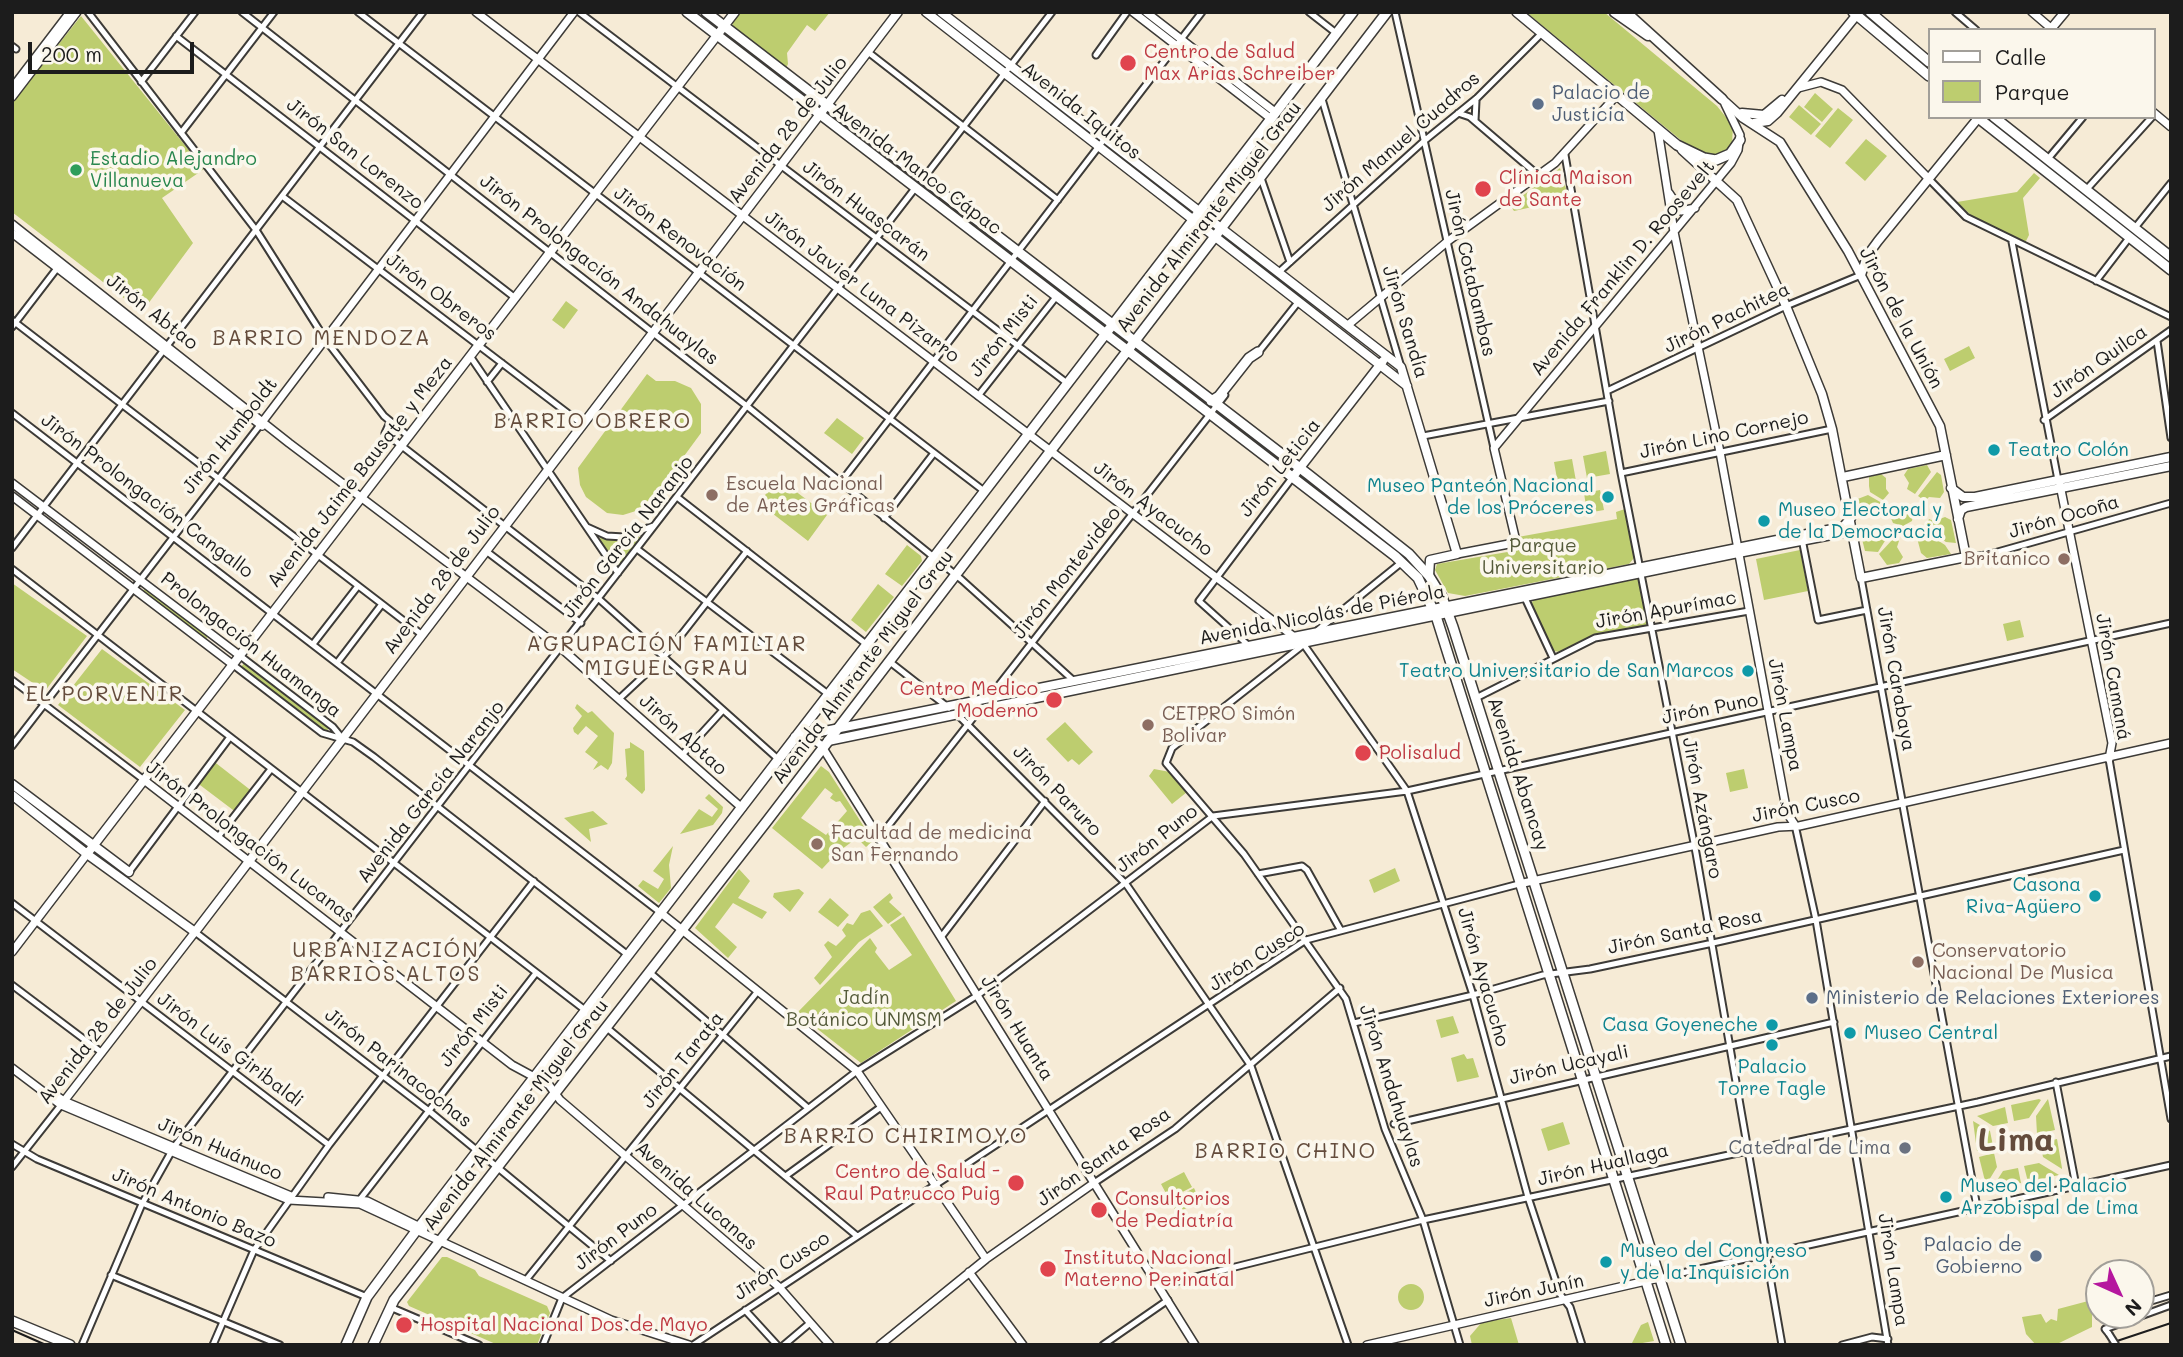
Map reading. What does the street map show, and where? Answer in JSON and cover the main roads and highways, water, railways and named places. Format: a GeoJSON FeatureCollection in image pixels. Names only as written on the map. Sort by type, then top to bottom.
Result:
{"type":"FeatureCollection","features":[{"type":"Feature","properties":{"kind":"highway"},"geometry":{"type":"LineString","coordinates":[[1615,12],[1648,35]]}},
{"type":"Feature","properties":{"kind":"main road","name":"Avenida Manco Cápac"},"geometry":{"type":"LineString","coordinates":[[687,12],[1126,350]]}},
{"type":"Feature","properties":{"kind":"main road","name":"Avenida Manco Cápac"},"geometry":{"type":"LineString","coordinates":[[706,12],[1133,342]]}},
{"type":"Feature","properties":{"kind":"main road","name":"Avenida Jaime Bausate y Meza"},"geometry":{"type":"LineString","coordinates":[[87,855],[407,435],[735,12]]}},
{"type":"Feature","properties":{"kind":"main road","name":"Avenida 28 de Julio"},"geometry":{"type":"LineString","coordinates":[[87,855],[195,932],[898,12]]}},
{"type":"Feature","properties":{"kind":"main road","name":"Avenida Iquitos"},"geometry":{"type":"LineString","coordinates":[[926,12],[1008,70],[1219,230]]}},
{"type":"Feature","properties":{"kind":"main road","name":"Avenida Iquitos"},"geometry":{"type":"LineString","coordinates":[[941,12],[1008,70]]}},
{"type":"Feature","properties":{"kind":"main road","name":"Avenida Almirante Miguel Grau"},"geometry":{"type":"LineString","coordinates":[[346,1345],[367,1297],[421,1230],[478,1151],[778,759],[801,736],[828,694],[866,644],[1030,435],[1067,383],[1114,327],[1353,12]]}},
{"type":"Feature","properties":{"kind":"main road","name":"Avenida Almirante Miguel Grau"},"geometry":{"type":"LineString","coordinates":[[373,1345],[390,1307],[440,1240],[556,1095],[836,728],[890,662],[954,574],[1387,12]]}},
{"type":"Feature","properties":{"kind":"main road"},"geometry":{"type":"LineString","coordinates":[[1517,12],[1676,145],[1704,158],[1716,159],[1730,154],[1740,141]]}},
{"type":"Feature","properties":{"kind":"main road"},"geometry":{"type":"LineString","coordinates":[[1626,12],[1648,35],[1722,99]]}},
{"type":"Feature","properties":{"kind":"main road"},"geometry":{"type":"LineString","coordinates":[[1870,12],[1927,60]]}},
{"type":"Feature","properties":{"kind":"main road"},"geometry":{"type":"LineString","coordinates":[[1878,12],[1927,54]]}},
{"type":"Feature","properties":{"kind":"main road"},"geometry":{"type":"LineString","coordinates":[[2052,28],[2065,12]]}},
{"type":"Feature","properties":{"kind":"main road"},"geometry":{"type":"LineString","coordinates":[[1751,123],[1770,120],[1856,13],[1927,74]]}},
{"type":"Feature","properties":{"kind":"main road"},"geometry":{"type":"LineString","coordinates":[[1734,109],[1748,115],[1764,115],[1795,91]]}},
{"type":"Feature","properties":{"kind":"main road","name":"Jirón de la Unión"},"geometry":{"type":"LineString","coordinates":[[1722,99],[1786,149],[1861,275],[1940,426],[1966,557],[1861,578]]}},
{"type":"Feature","properties":{"kind":"main road"},"geometry":{"type":"LineString","coordinates":[[1861,275],[1872,249],[1977,119]]}},
{"type":"Feature","properties":{"kind":"main road"},"geometry":{"type":"LineString","coordinates":[[1979,119],[2171,257]]}},
{"type":"Feature","properties":{"kind":"main road"},"geometry":{"type":"LineString","coordinates":[[1997,119],[2087,189],[2171,270]]}},
{"type":"Feature","properties":{"kind":"main road"},"geometry":{"type":"LineString","coordinates":[[2004,119],[2048,159]]}},
{"type":"Feature","properties":{"kind":"main road","name":"Jirón Carabaya"},"geometry":{"type":"LineString","coordinates":[[1676,145],[1718,181],[1741,207],[1786,306],[1822,394],[1832,429],[1861,578]]}},
{"type":"Feature","properties":{"kind":"main road"},"geometry":{"type":"LineString","coordinates":[[1219,230],[1267,262],[1387,356]]}},
{"type":"Feature","properties":{"kind":"main road"},"geometry":{"type":"LineString","coordinates":[[1219,230],[1260,270],[1408,386]]}},
{"type":"Feature","properties":{"kind":"main road"},"geometry":{"type":"LineString","coordinates":[[2133,231],[2171,251]]}},
{"type":"Feature","properties":{"kind":"main road"},"geometry":{"type":"LineString","coordinates":[[1260,270],[1267,262]]}},
{"type":"Feature","properties":{"kind":"main road"},"geometry":{"type":"LineString","coordinates":[[1321,318],[1328,309]]}},
{"type":"Feature","properties":{"kind":"main road","name":"Avenida Abancay"},"geometry":{"type":"LineString","coordinates":[[1133,342],[1409,554],[1429,576],[1447,610],[1476,698],[1681,1345]]}},
{"type":"Feature","properties":{"kind":"main road","name":"Avenida Abancay"},"geometry":{"type":"LineString","coordinates":[[1126,350],[1402,562],[1422,584],[1435,612],[1666,1345]]}},
{"type":"Feature","properties":{"kind":"main road"},"geometry":{"type":"LineString","coordinates":[[1214,403],[1249,358],[1258,352]]}},
{"type":"Feature","properties":{"kind":"main road","name":"Jirón Leticia"},"geometry":{"type":"LineString","coordinates":[[1292,478],[1387,356]]}},
{"type":"Feature","properties":{"kind":"main road","name":"Jirón Sandía"},"geometry":{"type":"LineString","coordinates":[[1387,356],[1401,367],[1408,386],[1457,554],[1430,560],[1429,576]]}},
{"type":"Feature","properties":{"kind":"main road"},"geometry":{"type":"LineString","coordinates":[[1843,477],[1946,456]]}},
{"type":"Feature","properties":{"kind":"main road"},"geometry":{"type":"LineString","coordinates":[[1958,522],[1959,513],[1966,507],[2171,457]]}},
{"type":"Feature","properties":{"kind":"main road"},"geometry":{"type":"LineString","coordinates":[[1951,488],[1964,497],[1975,497],[2171,466]]}},
{"type":"Feature","properties":{"kind":"main road","name":"Avenida Nicolás de Piérola"},"geometry":{"type":"LineString","coordinates":[[1802,538],[1843,527],[1851,517]]}},
{"type":"Feature","properties":{"kind":"main road","name":"Avenida Nicolás de Piérola"},"geometry":{"type":"LineString","coordinates":[[1447,610],[1802,538],[1847,532],[1854,535]]}},
{"type":"Feature","properties":{"kind":"main road","name":"Avenida Nicolás de Piérola"},"geometry":{"type":"LineString","coordinates":[[801,736],[1317,631],[1525,598],[1642,570]]}},
{"type":"Feature","properties":{"kind":"main road","name":"Avenida Nicolás de Piérola"},"geometry":{"type":"LineString","coordinates":[[824,745],[880,730],[1305,642],[1435,612]]}},
{"type":"Feature","properties":{"kind":"main road"},"geometry":{"type":"LineString","coordinates":[[878,720],[880,730]]}},
{"type":"Feature","properties":{"kind":"main road"},"geometry":{"type":"LineString","coordinates":[[12,784],[129,872]]}},
{"type":"Feature","properties":{"kind":"main road"},"geometry":{"type":"LineString","coordinates":[[12,796],[87,855]]}},
{"type":"Feature","properties":{"kind":"main road"},"geometry":{"type":"LineString","coordinates":[[12,1321],[70,1345]]}},
{"type":"Feature","properties":{"kind":"railway"},"geometry":{"type":"LineString","coordinates":[[2105,1345],[2171,1323]]}},
{"type":"Feature","properties":{"kind":"railway"},"geometry":{"type":"LineString","coordinates":[[12,1330],[46,1345]]}},
{"type":"Feature","properties":{"kind":"place","name":"Centro de Salud Max Arias Schreiber"},"geometry":{"type":"Point","coordinates":[1128,63]}},
{"type":"Feature","properties":{"kind":"place","name":"Palacio de Justicia"},"geometry":{"type":"Point","coordinates":[1538,104]}},
{"type":"Feature","properties":{"kind":"place","name":"Estadio Alejandro Villanueva"},"geometry":{"type":"Point","coordinates":[76,170]}},
{"type":"Feature","properties":{"kind":"place","name":"Clínica Maison de Sante"},"geometry":{"type":"Point","coordinates":[1483,189]}},
{"type":"Feature","properties":{"kind":"place","name":"Teatro Colón"},"geometry":{"type":"Point","coordinates":[1994,450]}},
{"type":"Feature","properties":{"kind":"place","name":"Escuela Nacional de Artes Gráficas"},"geometry":{"type":"Point","coordinates":[712,495]}},
{"type":"Feature","properties":{"kind":"place","name":"Museo Panteón Nacional de los Próceres"},"geometry":{"type":"Point","coordinates":[1608,497]}},
{"type":"Feature","properties":{"kind":"place","name":"Museo Electoral y de la Democracia"},"geometry":{"type":"Point","coordinates":[1764,521]}},
{"type":"Feature","properties":{"kind":"place","name":"Britanico"},"geometry":{"type":"Point","coordinates":[2064,559]}},
{"type":"Feature","properties":{"kind":"place","name":"Teatro Universitario de San Marcos"},"geometry":{"type":"Point","coordinates":[1748,671]}},
{"type":"Feature","properties":{"kind":"place","name":"Centro Medico Moderno"},"geometry":{"type":"Point","coordinates":[1054,700]}},
{"type":"Feature","properties":{"kind":"place","name":"CETPRO Simón Bolivar"},"geometry":{"type":"Point","coordinates":[1148,725]}},
{"type":"Feature","properties":{"kind":"place","name":"Polisalud"},"geometry":{"type":"Point","coordinates":[1363,753]}},
{"type":"Feature","properties":{"kind":"place","name":"Facultad de medicina San Fernando"},"geometry":{"type":"Point","coordinates":[817,844]}},
{"type":"Feature","properties":{"kind":"place","name":"Casona Riva-Agüero"},"geometry":{"type":"Point","coordinates":[2095,896]}},
{"type":"Feature","properties":{"kind":"place","name":"Conservatorio Nacional De Musica"},"geometry":{"type":"Point","coordinates":[1918,962]}},
{"type":"Feature","properties":{"kind":"place","name":"Ministerio de Relaciones Exteriores"},"geometry":{"type":"Point","coordinates":[1812,998]}},
{"type":"Feature","properties":{"kind":"place","name":"Casa Goyeneche"},"geometry":{"type":"Point","coordinates":[1772,1025]}},
{"type":"Feature","properties":{"kind":"place","name":"Museo Central"},"geometry":{"type":"Point","coordinates":[1850,1033]}},
{"type":"Feature","properties":{"kind":"place","name":"Palacio Torre Tagle"},"geometry":{"type":"Point","coordinates":[1772,1045]}},
{"type":"Feature","properties":{"kind":"place","name":"Catedral de Lima"},"geometry":{"type":"Point","coordinates":[1905,1148]}},
{"type":"Feature","properties":{"kind":"place","name":"Centro de Salud - Raul Patrucco Puig"},"geometry":{"type":"Point","coordinates":[1016,1183]}},
{"type":"Feature","properties":{"kind":"place","name":"Museo del Palacio Arzobispal de Lima"},"geometry":{"type":"Point","coordinates":[1946,1197]}},
{"type":"Feature","properties":{"kind":"place","name":"Consultorios de Pediatría"},"geometry":{"type":"Point","coordinates":[1099,1210]}},
{"type":"Feature","properties":{"kind":"place","name":"Palacio de Gobierno"},"geometry":{"type":"Point","coordinates":[2036,1256]}},
{"type":"Feature","properties":{"kind":"place","name":"Museo del Congreso y de la Inquisición"},"geometry":{"type":"Point","coordinates":[1606,1262]}},
{"type":"Feature","properties":{"kind":"place","name":"Instituto Nacional Materno Perinatal"},"geometry":{"type":"Point","coordinates":[1048,1269]}},
{"type":"Feature","properties":{"kind":"place","name":"Hospital Nacional Dos de Mayo"},"geometry":{"type":"Point","coordinates":[404,1325]}},
{"type":"Feature","properties":{"kind":"district","name":"BARRIO MENDOZA"},"geometry":{"type":"Point","coordinates":[322,339]}},
{"type":"Feature","properties":{"kind":"district","name":"BARRIO OBRERO"},"geometry":{"type":"Point","coordinates":[593,422]}},
{"type":"Feature","properties":{"kind":"district","name":"AGRUPACIÓN FAMILIAR MIGUEL GRAU"},"geometry":{"type":"Point","coordinates":[667,657]}},
{"type":"Feature","properties":{"kind":"district","name":"EL PORVENIR"},"geometry":{"type":"Point","coordinates":[105,695]}},
{"type":"Feature","properties":{"kind":"district","name":"URBANIZACIÓN BARRIOS ALTOS"},"geometry":{"type":"Point","coordinates":[386,963]}},
{"type":"Feature","properties":{"kind":"district","name":"BARRIO CHIRIMOYO"},"geometry":{"type":"Point","coordinates":[906,1137]}},
{"type":"Feature","properties":{"kind":"district","name":"Lima"},"geometry":{"type":"Point","coordinates":[2016,1141]}},
{"type":"Feature","properties":{"kind":"district","name":"BARRIO CHINO"},"geometry":{"type":"Point","coordinates":[1286,1152]}},
{"type":"Feature","properties":{"kind":"park label","name":"Parque Universitario"},"geometry":{"type":"Point","coordinates":[1543,557]}},
{"type":"Feature","properties":{"kind":"park label","name":"Jadín Botánico UNMSM"},"geometry":{"type":"Point","coordinates":[864,1009]}}]}
